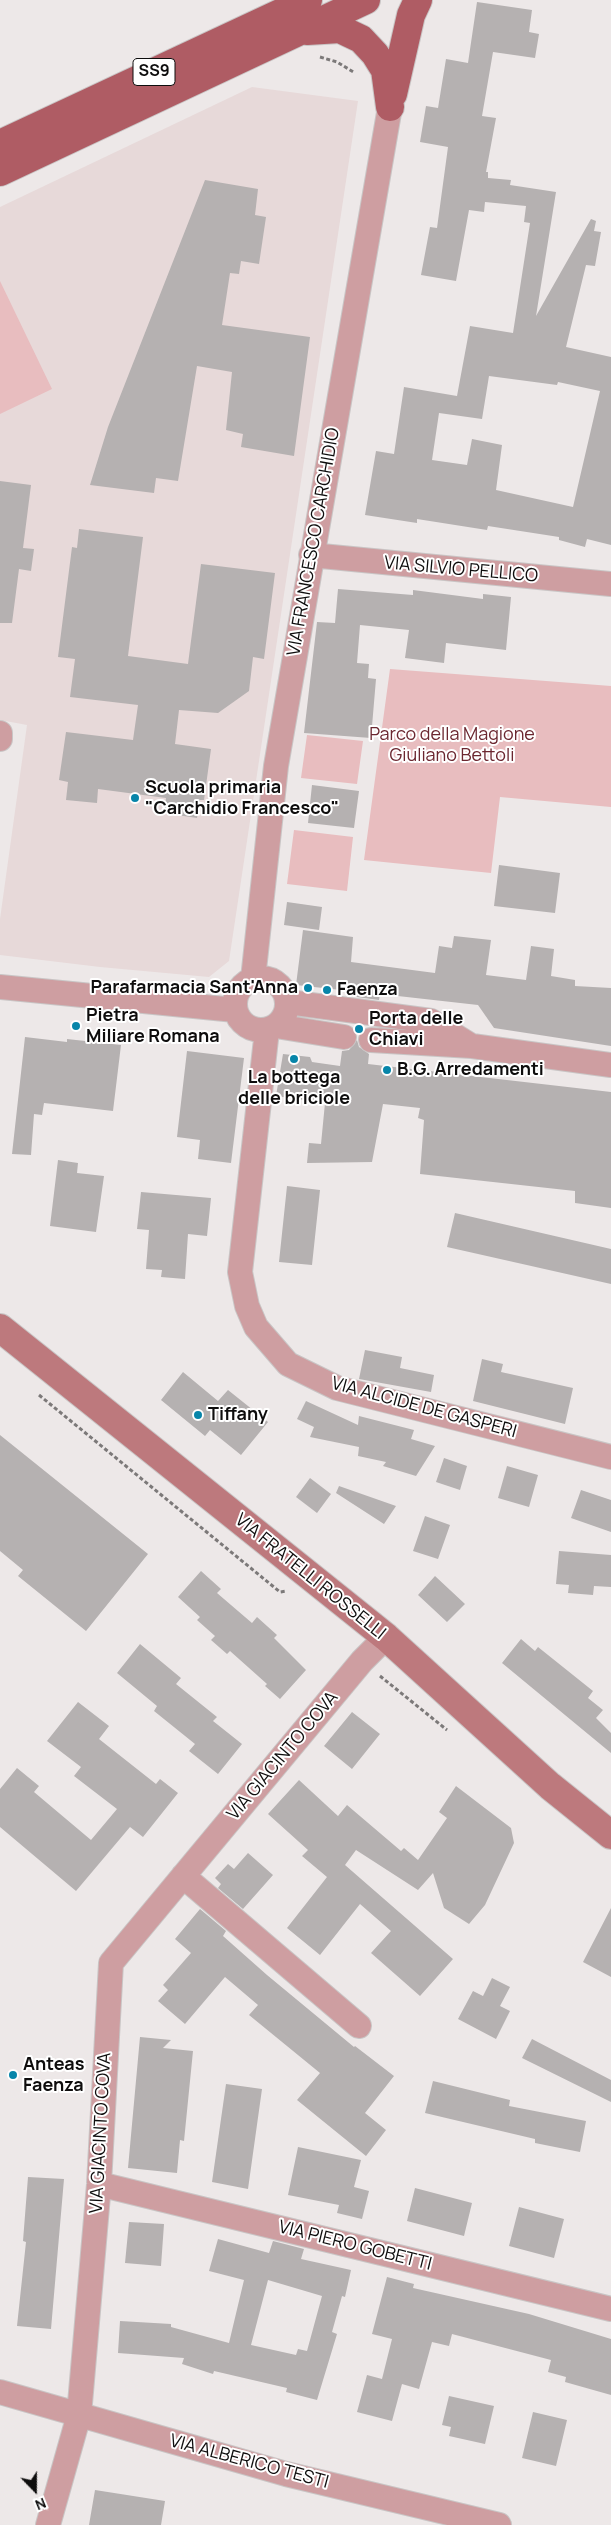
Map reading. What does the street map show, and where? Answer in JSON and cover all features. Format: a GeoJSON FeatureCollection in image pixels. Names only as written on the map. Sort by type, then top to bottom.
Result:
{"type":"FeatureCollection","features":[{"type":"Feature","properties":{"kind":"main road","name":"SS9"},"geometry":{"type":"LineString","coordinates":[[0,144],[308,0]]}},
{"type":"Feature","properties":{"kind":"main road","name":"SS9"},"geometry":{"type":"LineString","coordinates":[[0,172],[366,0]]}},
{"type":"Feature","properties":{"kind":"main road"},"geometry":{"type":"LineString","coordinates":[[390,107],[410,15],[418,0]]}},
{"type":"Feature","properties":{"kind":"main road"},"geometry":{"type":"LineString","coordinates":[[300,31],[340,29],[361,39],[376,54],[385,70],[390,107]]}},
{"type":"Feature","properties":{"kind":"main road","name":"VIA FRATELLI ROSSELLI"},"geometry":{"type":"LineString","coordinates":[[0,1328],[386,1637],[550,1786],[611,1835]]}},
{"type":"Feature","properties":{"kind":"street","name":"VIA FRANCESCO CARCHIDIO"},"geometry":{"type":"LineString","coordinates":[[254,979],[276,766],[390,107]]}},
{"type":"Feature","properties":{"kind":"street","name":"VIA SILVIO PELLICO"},"geometry":{"type":"LineString","coordinates":[[311,555],[611,584]]}},
{"type":"Feature","properties":{"kind":"street"},"geometry":{"type":"LineString","coordinates":[[0,733],[0,739]]}},
{"type":"Feature","properties":{"kind":"street"},"geometry":{"type":"LineString","coordinates":[[271,1028],[285,1016],[288,1002],[286,994],[276,982],[269,979],[254,979],[240,988],[234,1003],[238,1018],[251,1029],[271,1028],[344,1037]]}},
{"type":"Feature","properties":{"kind":"street"},"geometry":{"type":"LineString","coordinates":[[0,986],[235,1010]]}},
{"type":"Feature","properties":{"kind":"street"},"geometry":{"type":"LineString","coordinates":[[288,1002],[431,1021],[472,1046]]}},
{"type":"Feature","properties":{"kind":"street","name":"VIA ALCIDE DE GASPERI"},"geometry":{"type":"LineString","coordinates":[[271,1028],[240,1272],[247,1306],[256,1327],[273,1349],[288,1364],[338,1388],[611,1457]]}},
{"type":"Feature","properties":{"kind":"street"},"geometry":{"type":"LineString","coordinates":[[371,1040],[472,1046],[611,1065]]}},
{"type":"Feature","properties":{"kind":"street","name":"VIA GIACINTO COVA"},"geometry":{"type":"LineString","coordinates":[[48,2525],[79,2415],[99,2184],[110,1963],[362,1661],[386,1637]]}},
{"type":"Feature","properties":{"kind":"street"},"geometry":{"type":"LineString","coordinates":[[183,1876],[359,2026]]}},
{"type":"Feature","properties":{"kind":"street","name":"VIA PIERO GOBETTI"},"geometry":{"type":"LineString","coordinates":[[99,2184],[611,2309]]}},
{"type":"Feature","properties":{"kind":"street","name":"VIA ALBERICO TESTI"},"geometry":{"type":"LineString","coordinates":[[0,2392],[286,2474],[499,2525]]}},
{"type":"Feature","properties":{"kind":"path"},"geometry":{"type":"LineString","coordinates":[[315,55],[337,62],[361,78]]}},
{"type":"Feature","properties":{"kind":"path"},"geometry":{"type":"LineString","coordinates":[[37,1393],[196,1523]]}},
{"type":"Feature","properties":{"kind":"shaded area"},"geometry":{"type":"Polygon","coordinates":[[[252,87],[358,101],[229,961],[209,977],[0,955],[0,919],[27,725],[0,720],[0,207],[252,87]]]}},
{"type":"Feature","properties":{"kind":"green space"},"geometry":{"type":"Polygon","coordinates":[[[0,281],[52,389],[0,414],[0,281]]]}},
{"type":"Feature","properties":{"kind":"green space","name":"Parco della Magione Giuliano Bettoli"},"geometry":{"type":"Polygon","coordinates":[[[390,669],[611,686],[611,807],[500,797],[491,873],[364,860],[390,669]]]}},
{"type":"Feature","properties":{"kind":"green space"},"geometry":{"type":"Polygon","coordinates":[[[307,735],[363,741],[357,784],[301,778],[307,735]]]}},
{"type":"Feature","properties":{"kind":"green space"},"geometry":{"type":"Polygon","coordinates":[[[294,830],[353,837],[347,891],[287,884],[294,830]]]}},
{"type":"Feature","properties":{"kind":"building"},"geometry":{"type":"Polygon","coordinates":[[[477,2],[532,10],[529,32],[539,34],[535,58],[493,52],[482,116],[496,118],[486,172],[488,172],[488,178],[511,180],[510,185],[556,192],[536,316],[591,219],[596,221],[594,231],[601,232],[595,266],[586,265],[566,347],[611,357],[611,545],[587,539],[585,547],[559,540],[559,537],[488,526],[487,530],[417,519],[417,523],[365,515],[376,451],[394,454],[404,387],[457,396],[470,326],[513,333],[530,223],[524,222],[526,206],[485,202],[484,212],[469,210],[456,281],[421,275],[430,227],[437,228],[448,147],[420,142],[426,106],[438,108],[446,59],[468,63],[477,2]],[[489,376],[482,419],[439,413],[432,460],[467,465],[472,439],[502,445],[496,490],[573,507],[600,391],[558,382],[557,385],[489,376]]]}},
{"type":"Feature","properties":{"kind":"building"},"geometry":{"type":"Polygon","coordinates":[[[205,180],[258,189],[255,215],[266,217],[259,264],[241,261],[239,274],[230,273],[222,325],[310,337],[294,456],[241,447],[243,434],[226,430],[232,372],[197,366],[178,481],[156,478],[154,493],[90,485],[108,427],[205,180]]]}},
{"type":"Feature","properties":{"kind":"building"},"geometry":{"type":"Polygon","coordinates":[[[0,481],[31,485],[23,548],[34,549],[31,571],[19,569],[12,623],[0,623],[0,481]]]}},
{"type":"Feature","properties":{"kind":"building"},"geometry":{"type":"Polygon","coordinates":[[[79,529],[143,537],[128,656],[188,664],[201,564],[275,573],[264,659],[253,657],[249,691],[218,713],[179,710],[175,744],[211,749],[204,800],[200,800],[197,818],[164,813],[166,798],[98,789],[97,803],[66,800],[68,782],[59,780],[66,732],[133,740],[138,705],[70,697],[75,659],[58,657],[72,547],[77,548],[79,529]]]}},
{"type":"Feature","properties":{"kind":"building"},"geometry":{"type":"Polygon","coordinates":[[[338,589],[413,595],[413,590],[483,599],[483,594],[511,597],[506,650],[446,643],[444,663],[405,658],[409,630],[360,625],[357,663],[369,664],[368,678],[376,679],[371,738],[304,733],[317,622],[335,623],[338,589]]]}},
{"type":"Feature","properties":{"kind":"building"},"geometry":{"type":"Polygon","coordinates":[[[312,785],[359,791],[354,828],[308,823],[312,785]]]}},
{"type":"Feature","properties":{"kind":"building"},"geometry":{"type":"Polygon","coordinates":[[[499,865],[560,873],[555,913],[494,906],[499,865]]]}},
{"type":"Feature","properties":{"kind":"building"},"geometry":{"type":"Polygon","coordinates":[[[287,902],[322,907],[319,930],[284,925],[287,902]]]}},
{"type":"Feature","properties":{"kind":"building"},"geometry":{"type":"Polygon","coordinates":[[[303,930],[353,937],[351,962],[435,973],[439,946],[452,948],[454,936],[491,940],[486,975],[526,980],[531,946],[554,949],[551,976],[575,980],[575,986],[611,988],[611,1046],[494,1028],[478,1005],[380,994],[379,1000],[349,996],[350,991],[296,985],[303,930]]]}},
{"type":"Feature","properties":{"kind":"building"},"geometry":{"type":"Polygon","coordinates":[[[25,1037],[121,1045],[113,1111],[44,1103],[42,1115],[34,1114],[31,1155],[12,1154],[25,1037]]]}},
{"type":"Feature","properties":{"kind":"building"},"geometry":{"type":"Polygon","coordinates":[[[357,1040],[359,1047],[369,1054],[368,1064],[611,1092],[611,1208],[575,1203],[575,1191],[420,1174],[424,1120],[418,1118],[420,1108],[383,1104],[372,1162],[307,1163],[309,1143],[321,1144],[325,1103],[276,1096],[283,1054],[310,1057],[312,1062],[340,1066],[342,1051],[349,1050],[357,1040]]]}},
{"type":"Feature","properties":{"kind":"building"},"geometry":{"type":"Polygon","coordinates":[[[187,1051],[244,1058],[231,1163],[198,1159],[200,1140],[177,1137],[187,1051]]]}},
{"type":"Feature","properties":{"kind":"building"},"geometry":{"type":"Polygon","coordinates":[[[58,1160],[78,1163],[77,1173],[104,1176],[96,1232],[50,1226],[58,1160]]]}},
{"type":"Feature","properties":{"kind":"building"},"geometry":{"type":"Polygon","coordinates":[[[287,1186],[320,1190],[312,1265],[279,1262],[287,1186]]]}},
{"type":"Feature","properties":{"kind":"building"},"geometry":{"type":"Polygon","coordinates":[[[141,1192],[211,1198],[207,1236],[188,1234],[185,1279],[161,1277],[162,1270],[146,1269],[149,1230],[137,1229],[141,1192]]]}},
{"type":"Feature","properties":{"kind":"building"},"geometry":{"type":"Polygon","coordinates":[[[455,1213],[611,1249],[611,1284],[447,1247],[455,1213]]]}},
{"type":"Feature","properties":{"kind":"building"},"geometry":{"type":"Polygon","coordinates":[[[365,1350],[402,1357],[400,1368],[434,1375],[431,1392],[359,1379],[365,1350]]]}},
{"type":"Feature","properties":{"kind":"building"},"geometry":{"type":"Polygon","coordinates":[[[482,1359],[503,1364],[501,1372],[573,1388],[565,1424],[473,1401],[482,1359]]]}},
{"type":"Feature","properties":{"kind":"building"},"geometry":{"type":"Polygon","coordinates":[[[183,1372],[218,1401],[228,1390],[268,1422],[241,1455],[210,1430],[205,1436],[161,1400],[183,1372]]]}},
{"type":"Feature","properties":{"kind":"building"},"geometry":{"type":"Polygon","coordinates":[[[306,1401],[358,1425],[359,1416],[414,1430],[411,1439],[435,1446],[416,1476],[383,1466],[386,1462],[358,1456],[359,1447],[310,1437],[314,1427],[297,1419],[306,1401]]]}},
{"type":"Feature","properties":{"kind":"building"},"geometry":{"type":"Polygon","coordinates":[[[0,1435],[148,1554],[86,1631],[18,1576],[23,1570],[0,1551],[0,1435]]]}},
{"type":"Feature","properties":{"kind":"building"},"geometry":{"type":"Polygon","coordinates":[[[444,1458],[467,1466],[460,1490],[436,1482],[444,1458]]]}},
{"type":"Feature","properties":{"kind":"building"},"geometry":{"type":"Polygon","coordinates":[[[507,1466],[538,1475],[529,1507],[498,1498],[507,1466]]]}},
{"type":"Feature","properties":{"kind":"building"},"geometry":{"type":"Polygon","coordinates":[[[310,1478],[331,1494],[317,1513],[296,1497],[310,1478]]]}},
{"type":"Feature","properties":{"kind":"building"},"geometry":{"type":"Polygon","coordinates":[[[339,1486],[396,1506],[384,1524],[336,1493],[339,1486]]]}},
{"type":"Feature","properties":{"kind":"building"},"geometry":{"type":"Polygon","coordinates":[[[581,1490],[611,1500],[611,1532],[571,1518],[581,1490]]]}},
{"type":"Feature","properties":{"kind":"building"},"geometry":{"type":"Polygon","coordinates":[[[425,1516],[450,1525],[438,1559],[413,1551],[425,1516]]]}},
{"type":"Feature","properties":{"kind":"building"},"geometry":{"type":"Polygon","coordinates":[[[559,1551],[611,1555],[611,1587],[594,1586],[593,1595],[568,1593],[569,1585],[556,1584],[559,1551]]]}},
{"type":"Feature","properties":{"kind":"building"},"geometry":{"type":"Polygon","coordinates":[[[201,1571],[221,1589],[217,1593],[252,1623],[257,1617],[277,1635],[274,1638],[306,1670],[280,1699],[265,1686],[267,1684],[230,1651],[227,1654],[211,1640],[215,1636],[197,1620],[200,1617],[178,1597],[201,1571]]]}},
{"type":"Feature","properties":{"kind":"building"},"geometry":{"type":"Polygon","coordinates":[[[435,1576],[465,1604],[447,1622],[418,1595],[435,1576]]]}},
{"type":"Feature","properties":{"kind":"building"},"geometry":{"type":"Polygon","coordinates":[[[521,1639],[535,1651],[538,1647],[593,1691],[588,1698],[603,1710],[596,1718],[611,1733],[611,1753],[502,1663],[521,1639]]]}},
{"type":"Feature","properties":{"kind":"building"},"geometry":{"type":"Polygon","coordinates":[[[140,1644],[181,1678],[176,1684],[217,1717],[213,1721],[242,1744],[218,1774],[189,1751],[195,1744],[154,1711],[157,1706],[117,1673],[140,1644]]]}},
{"type":"Feature","properties":{"kind":"building"},"geometry":{"type":"Polygon","coordinates":[[[78,1702],[109,1726],[99,1739],[156,1784],[160,1779],[178,1793],[143,1837],[130,1827],[76,1891],[0,1827],[0,1789],[17,1768],[39,1786],[34,1792],[91,1840],[117,1809],[74,1776],[81,1767],[47,1741],[78,1702]]]}},
{"type":"Feature","properties":{"kind":"building"},"geometry":{"type":"Polygon","coordinates":[[[352,1712],[380,1734],[352,1769],[324,1746],[352,1712]]]}},
{"type":"Feature","properties":{"kind":"building"},"geometry":{"type":"Polygon","coordinates":[[[299,1780],[338,1816],[347,1805],[401,1851],[404,1848],[418,1860],[447,1818],[439,1812],[456,1786],[511,1828],[514,1843],[485,1905],[469,1924],[444,1908],[433,1873],[418,1890],[356,1850],[345,1865],[453,1959],[420,1996],[371,1953],[391,1931],[360,1904],[320,1955],[287,1928],[327,1877],[302,1856],[308,1850],[268,1814],[299,1780]]]}},
{"type":"Feature","properties":{"kind":"building"},"geometry":{"type":"Polygon","coordinates":[[[248,1853],[273,1875],[243,1909],[218,1888],[221,1884],[215,1878],[228,1864],[234,1869],[248,1853]]]}},
{"type":"Feature","properties":{"kind":"building"},"geometry":{"type":"Polygon","coordinates":[[[611,1908],[611,1977],[583,1962],[611,1908]]]}},
{"type":"Feature","properties":{"kind":"building"},"geometry":{"type":"Polygon","coordinates":[[[200,1909],[226,1931],[223,1936],[267,1975],[354,2047],[394,2076],[365,2113],[386,2130],[366,2156],[297,2100],[320,2073],[249,2015],[258,2005],[225,1977],[185,2024],[158,2001],[168,1990],[163,1985],[191,1953],[175,1939],[200,1909]]]}},
{"type":"Feature","properties":{"kind":"building"},"geometry":{"type":"Polygon","coordinates":[[[492,1978],[510,1987],[500,2006],[510,2011],[496,2039],[458,2019],[473,1991],[483,1996],[492,1978]]]}},
{"type":"Feature","properties":{"kind":"building"},"geometry":{"type":"Polygon","coordinates":[[[140,2037],[171,2040],[163,2048],[193,2051],[184,2141],[180,2140],[177,2173],[128,2168],[140,2037]]]}},
{"type":"Feature","properties":{"kind":"building"},"geometry":{"type":"Polygon","coordinates":[[[532,2039],[611,2080],[611,2102],[522,2058],[532,2039]]]}},
{"type":"Feature","properties":{"kind":"building"},"geometry":{"type":"Polygon","coordinates":[[[433,2081],[510,2100],[509,2106],[586,2121],[580,2152],[535,2143],[535,2139],[425,2113],[433,2081]]]}},
{"type":"Feature","properties":{"kind":"building"},"geometry":{"type":"Polygon","coordinates":[[[226,2084],[262,2089],[248,2189],[212,2182],[226,2084]]]}},
{"type":"Feature","properties":{"kind":"building"},"geometry":{"type":"Polygon","coordinates":[[[298,2147],[361,2160],[354,2187],[369,2191],[362,2219],[337,2213],[339,2205],[288,2195],[298,2147]]]}},
{"type":"Feature","properties":{"kind":"building"},"geometry":{"type":"Polygon","coordinates":[[[28,2177],[64,2179],[51,2329],[17,2326],[26,2242],[23,2241],[28,2177]]]}},
{"type":"Feature","properties":{"kind":"building"},"geometry":{"type":"Polygon","coordinates":[[[415,2188],[472,2203],[464,2236],[407,2221],[415,2188]]]}},
{"type":"Feature","properties":{"kind":"building"},"geometry":{"type":"Polygon","coordinates":[[[519,2207],[564,2219],[554,2258],[509,2246],[519,2207]]]}},
{"type":"Feature","properties":{"kind":"building"},"geometry":{"type":"Polygon","coordinates":[[[129,2222],[164,2224],[161,2266],[125,2263],[129,2222]]]}},
{"type":"Feature","properties":{"kind":"building"},"geometry":{"type":"Polygon","coordinates":[[[218,2239],[269,2253],[273,2241],[304,2249],[301,2259],[351,2270],[345,2297],[342,2296],[332,2332],[337,2334],[317,2400],[286,2392],[287,2388],[214,2371],[213,2374],[182,2364],[184,2358],[118,2353],[120,2321],[171,2324],[171,2327],[229,2343],[244,2280],[209,2271],[218,2239]],[[268,2280],[251,2345],[296,2355],[298,2349],[307,2351],[322,2296],[268,2280]]]}},
{"type":"Feature","properties":{"kind":"building"},"geometry":{"type":"Polygon","coordinates":[[[387,2277],[414,2284],[413,2288],[529,2314],[611,2339],[611,2395],[565,2382],[566,2377],[548,2372],[551,2360],[452,2334],[449,2346],[432,2342],[419,2389],[402,2384],[392,2421],[357,2412],[367,2375],[382,2379],[392,2339],[372,2334],[387,2277]]]}},
{"type":"Feature","properties":{"kind":"building"},"geometry":{"type":"Polygon","coordinates":[[[449,2396],[494,2406],[485,2444],[449,2436],[451,2427],[442,2425],[449,2396]]]}},
{"type":"Feature","properties":{"kind":"building"},"geometry":{"type":"Polygon","coordinates":[[[533,2412],[567,2420],[556,2466],[522,2458],[533,2412]]]}},
{"type":"Feature","properties":{"kind":"building"},"geometry":{"type":"Polygon","coordinates":[[[95,2490],[165,2501],[161,2525],[89,2525],[95,2490]]]}},
{"type":"Feature","properties":{"kind":"place","name":"Scuola primaria \"Carchidio Francesco\""},"geometry":{"type":"Point","coordinates":[135,798]}},
{"type":"Feature","properties":{"kind":"place","name":"Parafarmacia Sant'Anna"},"geometry":{"type":"Point","coordinates":[308,988]}},
{"type":"Feature","properties":{"kind":"place","name":"Faenza"},"geometry":{"type":"Point","coordinates":[327,990]}},
{"type":"Feature","properties":{"kind":"place","name":"Pietra Miliare Romana"},"geometry":{"type":"Point","coordinates":[76,1026]}},
{"type":"Feature","properties":{"kind":"place","name":"Porta delle Chiavi"},"geometry":{"type":"Point","coordinates":[359,1029]}},
{"type":"Feature","properties":{"kind":"place","name":"La bottega delle briciole"},"geometry":{"type":"Point","coordinates":[294,1059]}},
{"type":"Feature","properties":{"kind":"place","name":"B.G. Arredamenti"},"geometry":{"type":"Point","coordinates":[387,1070]}},
{"type":"Feature","properties":{"kind":"place","name":"Tiffany"},"geometry":{"type":"Point","coordinates":[198,1415]}},
{"type":"Feature","properties":{"kind":"place","name":"Anteas Faenza"},"geometry":{"type":"Point","coordinates":[13,2075]}}]}
